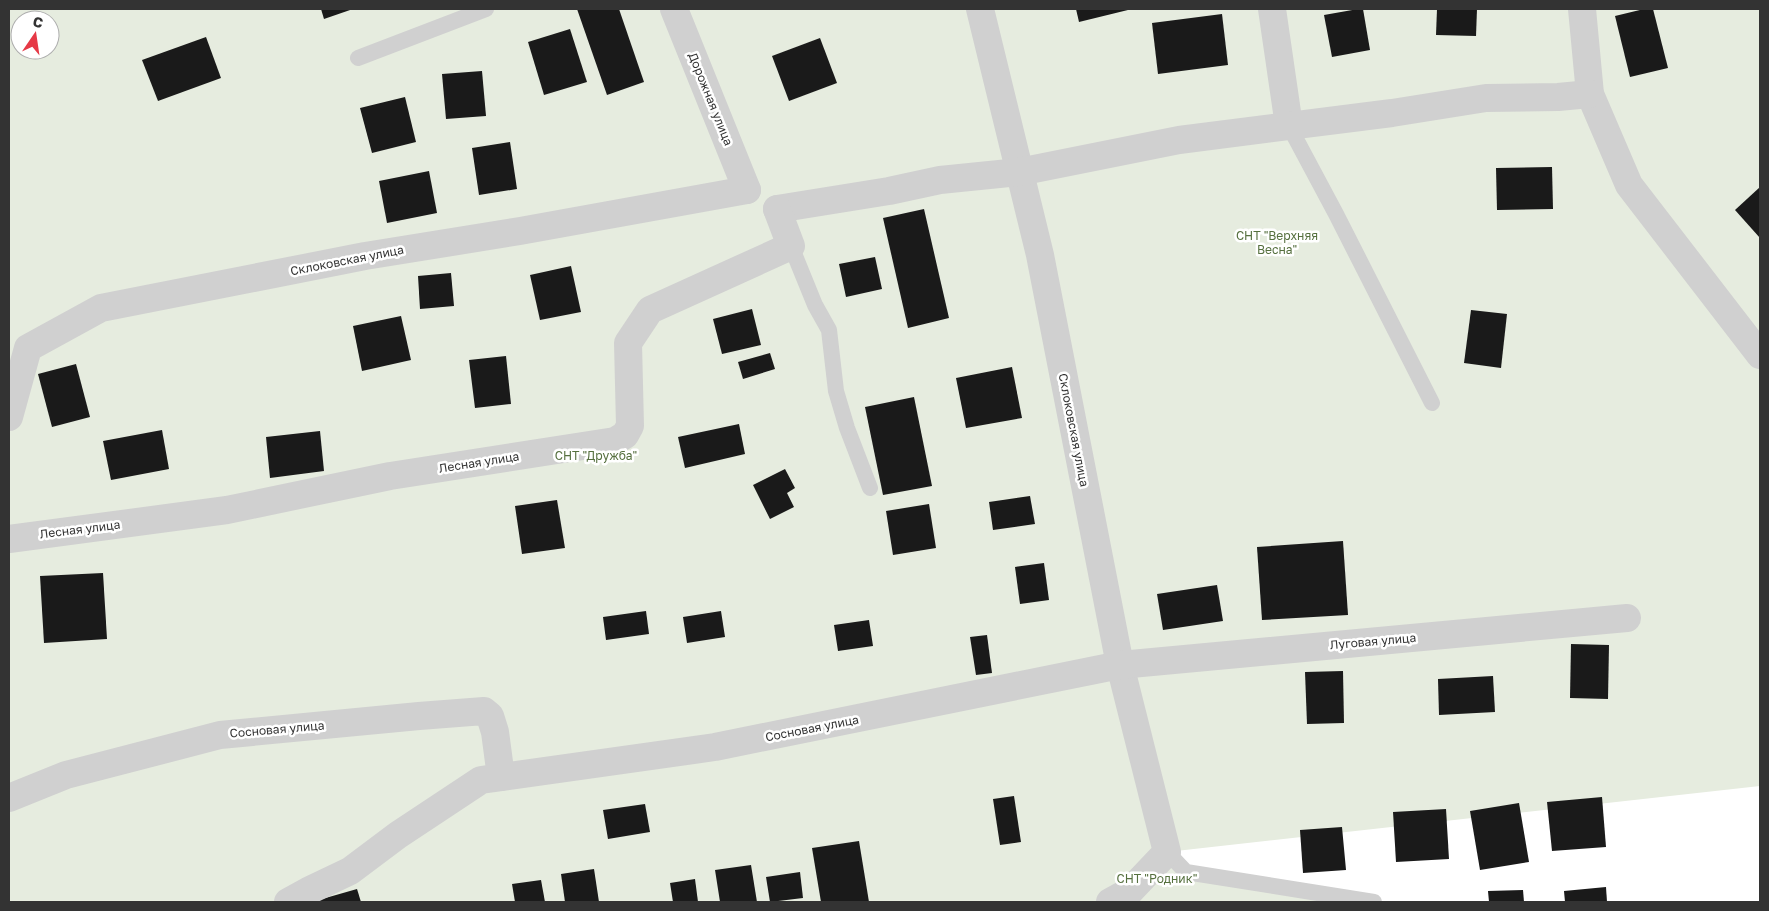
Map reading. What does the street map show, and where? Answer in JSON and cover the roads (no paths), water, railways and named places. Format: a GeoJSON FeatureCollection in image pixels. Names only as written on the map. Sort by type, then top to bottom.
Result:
{"type":"FeatureCollection","features":[{"type":"Feature","properties":{"kind":"street","name":"Дорожная улица"},"geometry":{"type":"LineString","coordinates":[[674,9],[747,190]]}},
{"type":"Feature","properties":{"kind":"street","name":"Склоковская улица"},"geometry":{"type":"LineString","coordinates":[[980,9],[1040,255],[1120,665],[1167,852]]}},
{"type":"Feature","properties":{"kind":"street"},"geometry":{"type":"LineString","coordinates":[[1272,9],[1289,126]]}},
{"type":"Feature","properties":{"kind":"street"},"geometry":{"type":"LineString","coordinates":[[1582,9],[1590,94],[1629,185],[1760,354]]}},
{"type":"Feature","properties":{"kind":"street"},"geometry":{"type":"LineString","coordinates":[[777,209],[889,191],[940,180],[1019,172],[1179,140],[1392,113],[1486,98],[1558,97],[1590,94]]}},
{"type":"Feature","properties":{"kind":"street"},"geometry":{"type":"LineString","coordinates":[[747,190],[777,209],[791,246]]}},
{"type":"Feature","properties":{"kind":"street","name":"Склоковская улица"},"geometry":{"type":"LineString","coordinates":[[9,417],[28,348],[101,308],[366,256],[520,231],[747,190]]}},
{"type":"Feature","properties":{"kind":"street","name":"Лесная улица"},"geometry":{"type":"LineString","coordinates":[[9,538],[227,510],[390,476],[615,441],[625,436],[630,426],[628,342],[650,310],[791,246]]}},
{"type":"Feature","properties":{"kind":"street","name":"Луговая улица"},"geometry":{"type":"LineString","coordinates":[[1120,665],[1627,618]]}},
{"type":"Feature","properties":{"kind":"street","name":"Сосновая улица"},"geometry":{"type":"LineString","coordinates":[[288,902],[350,871],[398,835],[481,780],[715,747],[1120,665]]}},
{"type":"Feature","properties":{"kind":"street","name":"Сосновая улица"},"geometry":{"type":"LineString","coordinates":[[9,798],[66,775],[220,735],[484,711],[490,716],[495,732],[501,777]]}},
{"type":"Feature","properties":{"kind":"street"},"geometry":{"type":"LineString","coordinates":[[1110,902],[1130,891],[1167,852]]}},
{"type":"Feature","properties":{"kind":"lane"},"geometry":{"type":"LineString","coordinates":[[358,58],[486,9]]}},
{"type":"Feature","properties":{"kind":"lane"},"geometry":{"type":"LineString","coordinates":[[1289,126],[1432,403]]}},
{"type":"Feature","properties":{"kind":"lane"},"geometry":{"type":"LineString","coordinates":[[791,246],[815,305],[829,330],[836,391],[847,428],[870,488]]}},
{"type":"Feature","properties":{"kind":"lane"},"geometry":{"type":"LineString","coordinates":[[1167,852],[1186,872],[1374,902]]}},
{"type":"Feature","properties":{"kind":"park label","name":"СНТ \"Верхняя Весна\""},"geometry":{"type":"Point","coordinates":[1277,242]}},
{"type":"Feature","properties":{"kind":"park label","name":"СНТ \"Дружба\""},"geometry":{"type":"Point","coordinates":[596,455]}},
{"type":"Feature","properties":{"kind":"park label","name":"СНТ \"Родник\""},"geometry":{"type":"Point","coordinates":[1157,878]}}]}
